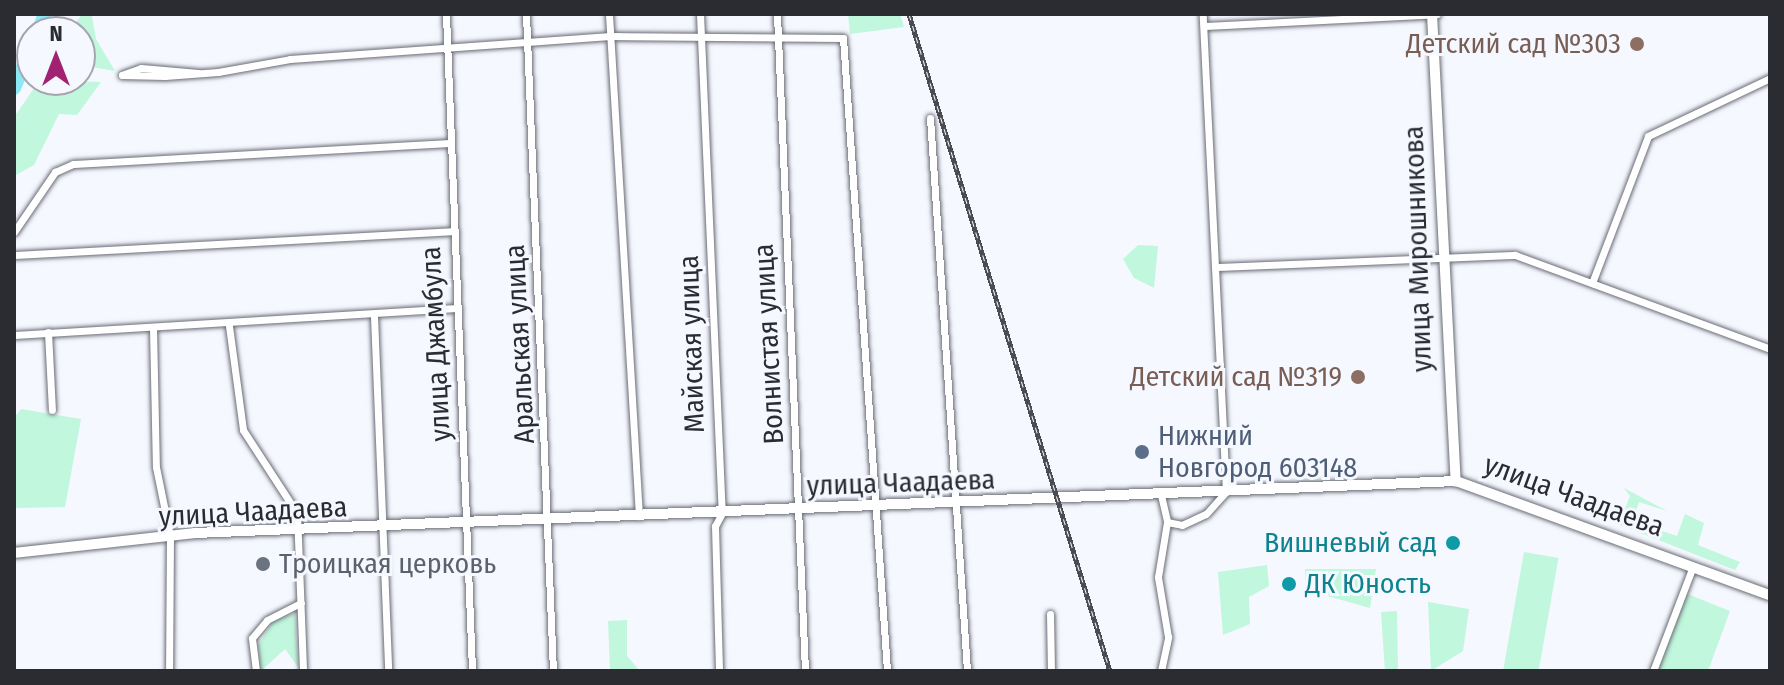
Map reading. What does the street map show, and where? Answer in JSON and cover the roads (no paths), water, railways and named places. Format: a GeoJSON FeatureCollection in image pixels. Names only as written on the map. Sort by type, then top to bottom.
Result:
{"type":"FeatureCollection","features":[{"type":"Feature","properties":{"kind":"street","name":"улица Джамбула"},"geometry":{"type":"LineString","coordinates":[[446,14],[452,231],[472,671]]}},
{"type":"Feature","properties":{"kind":"street","name":"Аральская улица"},"geometry":{"type":"LineString","coordinates":[[526,14],[550,519],[553,671]]}},
{"type":"Feature","properties":{"kind":"street"},"geometry":{"type":"LineString","coordinates":[[609,14],[639,516]]}},
{"type":"Feature","properties":{"kind":"street","name":"Майская улица"},"geometry":{"type":"LineString","coordinates":[[700,14],[722,513],[715,526],[719,671]]}},
{"type":"Feature","properties":{"kind":"street","name":"Волнистая улица"},"geometry":{"type":"LineString","coordinates":[[777,14],[805,671]]}},
{"type":"Feature","properties":{"kind":"street"},"geometry":{"type":"LineString","coordinates":[[1167,522],[1196,521],[1226,492],[1203,14]]}},
{"type":"Feature","properties":{"kind":"street"},"geometry":{"type":"LineString","coordinates":[[1204,26],[1434,14]]}},
{"type":"Feature","properties":{"kind":"street","name":"улица Мирошникова"},"geometry":{"type":"LineString","coordinates":[[1434,14],[1456,481]]}},
{"type":"Feature","properties":{"kind":"street"},"geometry":{"type":"LineString","coordinates":[[198,73],[141,68],[122,75],[129,78],[198,73],[290,59],[448,52],[610,36],[843,38],[887,671]]}},
{"type":"Feature","properties":{"kind":"street"},"geometry":{"type":"LineString","coordinates":[[1592,283],[1648,136],[1770,78]]}},
{"type":"Feature","properties":{"kind":"street"},"geometry":{"type":"LineString","coordinates":[[930,118],[935,243],[947,298],[943,383],[958,504],[967,671]]}},
{"type":"Feature","properties":{"kind":"street"},"geometry":{"type":"LineString","coordinates":[[14,232],[55,172],[73,164],[450,143]]}},
{"type":"Feature","properties":{"kind":"street"},"geometry":{"type":"LineString","coordinates":[[14,255],[452,231]]}},
{"type":"Feature","properties":{"kind":"street"},"geometry":{"type":"LineString","coordinates":[[1215,267],[1515,255],[1770,349]]}},
{"type":"Feature","properties":{"kind":"street"},"geometry":{"type":"LineString","coordinates":[[14,335],[229,326],[457,308]]}},
{"type":"Feature","properties":{"kind":"street"},"geometry":{"type":"LineString","coordinates":[[374,316],[388,671]]}},
{"type":"Feature","properties":{"kind":"street"},"geometry":{"type":"LineString","coordinates":[[229,326],[236,410],[291,496],[299,532],[303,671]]}},
{"type":"Feature","properties":{"kind":"street"},"geometry":{"type":"LineString","coordinates":[[153,328],[156,467],[170,536],[169,671]]}},
{"type":"Feature","properties":{"kind":"street"},"geometry":{"type":"LineString","coordinates":[[48,332],[52,410]]}},
{"type":"Feature","properties":{"kind":"street","name":"улица Чаадаева"},"geometry":{"type":"LineString","coordinates":[[14,553],[170,536],[383,529],[550,519],[877,509],[1456,481],[1770,595]]}},
{"type":"Feature","properties":{"kind":"street"},"geometry":{"type":"LineString","coordinates":[[1161,495],[1167,522],[1158,577],[1168,637],[1161,671]]}},
{"type":"Feature","properties":{"kind":"street"},"geometry":{"type":"LineString","coordinates":[[1653,671],[1693,566]]}},
{"type":"Feature","properties":{"kind":"street"},"geometry":{"type":"LineString","coordinates":[[256,671],[252,638],[267,620],[301,603]]}},
{"type":"Feature","properties":{"kind":"street"},"geometry":{"type":"LineString","coordinates":[[1050,614],[1051,671]]}},
{"type":"Feature","properties":{"kind":"waterway"},"geometry":{"type":"LineString","coordinates":[[14,88],[16,83]]}},
{"type":"Feature","properties":{"kind":"railway"},"geometry":{"type":"LineString","coordinates":[[909,14],[1110,671]]}},
{"type":"Feature","properties":{"kind":"place","name":"Детский сад №303"},"geometry":{"type":"Point","coordinates":[1637,44]}},
{"type":"Feature","properties":{"kind":"place","name":"Детский сад №319"},"geometry":{"type":"Point","coordinates":[1358,377]}},
{"type":"Feature","properties":{"kind":"place","name":"Нижний Новгород 603148"},"geometry":{"type":"Point","coordinates":[1142,452]}},
{"type":"Feature","properties":{"kind":"place","name":"Вишневый сад"},"geometry":{"type":"Point","coordinates":[1453,543]}},
{"type":"Feature","properties":{"kind":"place","name":"Троицкая церковь"},"geometry":{"type":"Point","coordinates":[263,564]}},
{"type":"Feature","properties":{"kind":"place","name":"ДК Юность"},"geometry":{"type":"Point","coordinates":[1289,584]}}]}
